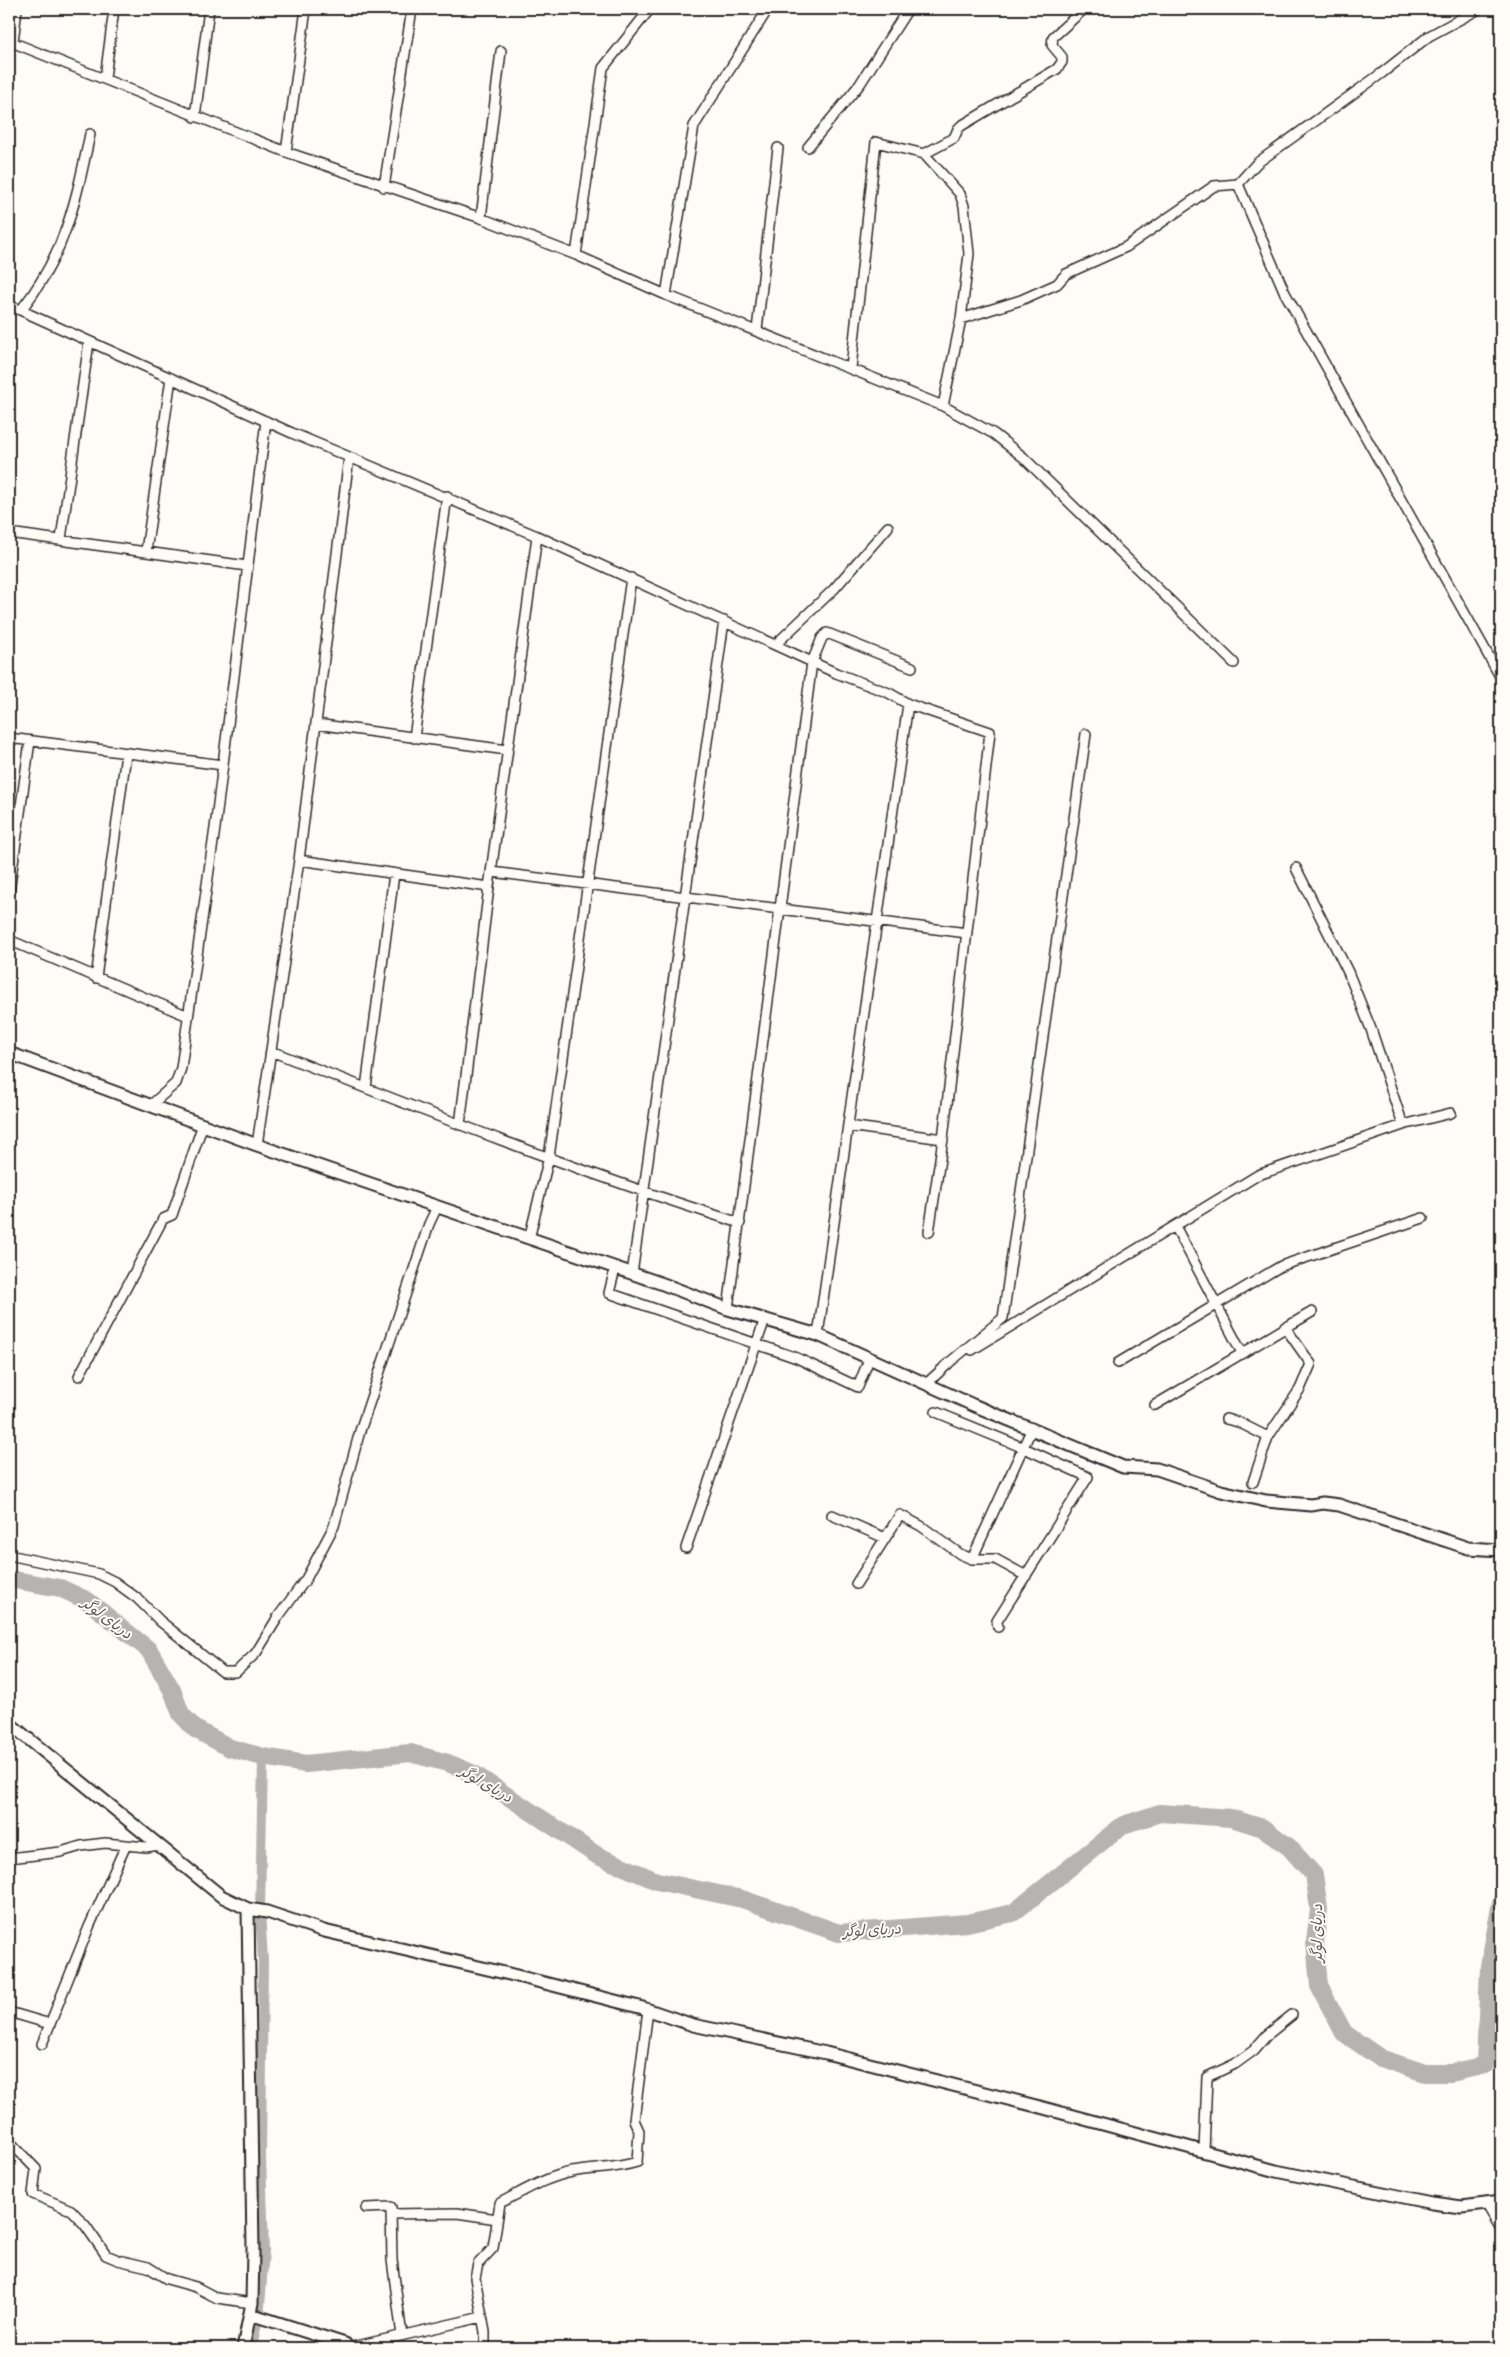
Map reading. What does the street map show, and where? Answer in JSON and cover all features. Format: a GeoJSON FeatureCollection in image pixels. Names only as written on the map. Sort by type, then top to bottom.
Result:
{"type":"FeatureCollection","features":[{"type":"Feature","properties":{"kind":"street"},"geometry":{"type":"LineString","coordinates":[[17,9],[11,42],[286,152],[384,187],[481,218],[576,255],[666,294],[943,406],[994,434],[1023,456],[1234,663]]}},
{"type":"Feature","properties":{"kind":"street"},"geometry":{"type":"LineString","coordinates":[[105,78],[114,9]]}},
{"type":"Feature","properties":{"kind":"street"},"geometry":{"type":"LineString","coordinates":[[195,117],[209,9]]}},
{"type":"Feature","properties":{"kind":"street"},"geometry":{"type":"LineString","coordinates":[[286,152],[306,9]]}},
{"type":"Feature","properties":{"kind":"street"},"geometry":{"type":"LineString","coordinates":[[384,187],[412,9]]}},
{"type":"Feature","properties":{"kind":"street"},"geometry":{"type":"LineString","coordinates":[[576,255],[603,68],[650,9]]}},
{"type":"Feature","properties":{"kind":"street"},"geometry":{"type":"LineString","coordinates":[[666,294],[694,126],[768,9]]}},
{"type":"Feature","properties":{"kind":"street"},"geometry":{"type":"LineString","coordinates":[[808,147],[860,84],[908,9]]}},
{"type":"Feature","properties":{"kind":"street"},"geometry":{"type":"LineString","coordinates":[[924,154],[954,138],[958,129],[962,126],[1056,68],[1062,62],[1062,57],[1052,45],[1053,37],[1084,9]]}},
{"type":"Feature","properties":{"kind":"street"},"geometry":{"type":"LineString","coordinates":[[961,319],[1022,300],[1058,284],[1066,274],[1126,247],[1214,186],[1238,184],[1257,164],[1382,73],[1429,36],[1478,9]]}},
{"type":"Feature","properties":{"kind":"street"},"geometry":{"type":"LineString","coordinates":[[481,218],[501,51]]}},
{"type":"Feature","properties":{"kind":"street"},"geometry":{"type":"LineString","coordinates":[[21,310],[40,286],[66,231],[77,195],[90,134]]}},
{"type":"Feature","properties":{"kind":"street"},"geometry":{"type":"LineString","coordinates":[[851,368],[876,142],[924,154],[960,194],[964,206],[969,254],[961,319],[943,406]]}},
{"type":"Feature","properties":{"kind":"street"},"geometry":{"type":"LineString","coordinates":[[757,330],[778,148]]}},
{"type":"Feature","properties":{"kind":"street"},"geometry":{"type":"LineString","coordinates":[[1238,184],[1285,293],[1501,678]]}},
{"type":"Feature","properties":{"kind":"street"},"geometry":{"type":"LineString","coordinates":[[9,305],[266,421],[447,496],[631,578],[812,662],[889,693],[908,704],[990,732],[944,1140],[929,1232]]}},
{"type":"Feature","properties":{"kind":"street"},"geometry":{"type":"LineString","coordinates":[[61,539],[89,342]]}},
{"type":"Feature","properties":{"kind":"street"},"geometry":{"type":"LineString","coordinates":[[146,551],[171,378]]}},
{"type":"Feature","properties":{"kind":"street"},"geometry":{"type":"LineString","coordinates":[[151,1105],[176,1083],[181,1068],[223,765],[266,421]]}},
{"type":"Feature","properties":{"kind":"street"},"geometry":{"type":"LineString","coordinates":[[257,1145],[299,860],[349,457]]}},
{"type":"Feature","properties":{"kind":"street"},"geometry":{"type":"LineString","coordinates":[[414,738],[447,496]]}},
{"type":"Feature","properties":{"kind":"street"},"geometry":{"type":"LineString","coordinates":[[775,645],[834,589],[888,527]]}},
{"type":"Feature","properties":{"kind":"street"},"geometry":{"type":"LineString","coordinates":[[9,533],[247,566]]}},
{"type":"Feature","properties":{"kind":"street"},"geometry":{"type":"LineString","coordinates":[[460,1125],[489,887],[537,536]]}},
{"type":"Feature","properties":{"kind":"street"},"geometry":{"type":"LineString","coordinates":[[529,1239],[549,1156],[631,578]]}},
{"type":"Feature","properties":{"kind":"street"},"geometry":{"type":"LineString","coordinates":[[632,1274],[724,621]]}},
{"type":"Feature","properties":{"kind":"street"},"geometry":{"type":"LineString","coordinates":[[728,1309],[812,662],[822,638],[827,632],[912,667]]}},
{"type":"Feature","properties":{"kind":"street"},"geometry":{"type":"LineString","coordinates":[[818,1335],[908,704]]}},
{"type":"Feature","properties":{"kind":"street"},"geometry":{"type":"LineString","coordinates":[[316,724],[507,750]]}},
{"type":"Feature","properties":{"kind":"street"},"geometry":{"type":"LineString","coordinates":[[926,1384],[1003,1318],[1086,734]]}},
{"type":"Feature","properties":{"kind":"street"},"geometry":{"type":"LineString","coordinates":[[9,738],[223,765]]}},
{"type":"Feature","properties":{"kind":"street"},"geometry":{"type":"LineString","coordinates":[[9,892],[30,741]]}},
{"type":"Feature","properties":{"kind":"street"},"geometry":{"type":"LineString","coordinates":[[96,978],[126,754]]}},
{"type":"Feature","properties":{"kind":"street"},"geometry":{"type":"LineString","coordinates":[[299,860],[489,887]]}},
{"type":"Feature","properties":{"kind":"street"},"geometry":{"type":"LineString","coordinates":[[1296,868],[1348,972],[1371,1029],[1403,1125]]}},
{"type":"Feature","properties":{"kind":"street"},"geometry":{"type":"LineString","coordinates":[[492,872],[967,933]]}},
{"type":"Feature","properties":{"kind":"street"},"geometry":{"type":"LineString","coordinates":[[366,1088],[394,874]]}},
{"type":"Feature","properties":{"kind":"street"},"geometry":{"type":"LineString","coordinates":[[9,940],[188,1016]]}},
{"type":"Feature","properties":{"kind":"street"},"geometry":{"type":"LineString","coordinates":[[271,1051],[460,1125],[549,1156],[644,1193],[740,1223]]}},
{"type":"Feature","properties":{"kind":"street"},"geometry":{"type":"LineString","coordinates":[[9,1053],[151,1105],[202,1127],[257,1145],[435,1211],[529,1239],[728,1309],[818,1335],[869,1360],[1123,1467],[1157,1469],[1221,1491],[1266,1501],[1311,1505],[1323,1503],[1339,1506],[1468,1548],[1501,1550]]}},
{"type":"Feature","properties":{"kind":"street"},"geometry":{"type":"LineString","coordinates":[[944,1367],[1258,1175],[1403,1125],[1451,1113]]}},
{"type":"Feature","properties":{"kind":"street"},"geometry":{"type":"LineString","coordinates":[[848,1126],[944,1140]]}},
{"type":"Feature","properties":{"kind":"street"},"geometry":{"type":"LineString","coordinates":[[79,1376],[164,1220],[172,1216],[202,1127]]}},
{"type":"Feature","properties":{"kind":"street"},"geometry":{"type":"LineString","coordinates":[[9,1555],[99,1574],[115,1582],[138,1599],[160,1621],[222,1672],[236,1672],[256,1653],[278,1617],[306,1579],[334,1526],[360,1431],[428,1224],[435,1211]]}},
{"type":"Feature","properties":{"kind":"street"},"geometry":{"type":"LineString","coordinates":[[1118,1363],[1281,1266],[1423,1218]]}},
{"type":"Feature","properties":{"kind":"street"},"geometry":{"type":"LineString","coordinates":[[1175,1226],[1242,1354]]}},
{"type":"Feature","properties":{"kind":"street"},"geometry":{"type":"LineString","coordinates":[[615,1269],[609,1293],[758,1343],[797,1358],[858,1387],[869,1360]]}},
{"type":"Feature","properties":{"kind":"street"},"geometry":{"type":"LineString","coordinates":[[1155,1405],[1312,1312]]}},
{"type":"Feature","properties":{"kind":"street"},"geometry":{"type":"LineString","coordinates":[[686,1548],[765,1320]]}},
{"type":"Feature","properties":{"kind":"street"},"geometry":{"type":"LineString","coordinates":[[1253,1482],[1268,1437],[1300,1389],[1311,1364],[1286,1327]]}},
{"type":"Feature","properties":{"kind":"street"},"geometry":{"type":"LineString","coordinates":[[936,1412],[1024,1448],[1088,1478],[997,1621],[998,1627]]}},
{"type":"Feature","properties":{"kind":"street"},"geometry":{"type":"LineString","coordinates":[[1226,1419],[1238,1422],[1268,1437]]}},
{"type":"Feature","properties":{"kind":"street"},"geometry":{"type":"LineString","coordinates":[[972,1560],[1032,1428]]}},
{"type":"Feature","properties":{"kind":"street"},"geometry":{"type":"LineString","coordinates":[[832,1514],[885,1538]]}},
{"type":"Feature","properties":{"kind":"street"},"geometry":{"type":"LineString","coordinates":[[856,1584],[900,1514],[972,1560],[995,1559],[1026,1576]]}},
{"type":"Feature","properties":{"kind":"street"},"geometry":{"type":"LineString","coordinates":[[9,1723],[221,1896],[251,1909],[267,1912],[324,1931],[509,1974],[648,2010],[693,2025],[836,2056],[1040,2107],[1276,2171],[1432,2203],[1462,2207],[1501,2202]]}},
{"type":"Feature","properties":{"kind":"street"},"geometry":{"type":"LineString","coordinates":[[9,1858],[61,1852],[81,1846],[97,1844],[146,1848],[159,1845]]}},
{"type":"Feature","properties":{"kind":"street"},"geometry":{"type":"LineString","coordinates":[[42,2044],[89,1927],[126,1846]]}},
{"type":"Feature","properties":{"kind":"street"},"geometry":{"type":"LineString","coordinates":[[243,2348],[255,2312],[251,1909]]}},
{"type":"Feature","properties":{"kind":"street"},"geometry":{"type":"LineString","coordinates":[[485,2348],[475,2278],[478,2264],[493,2248],[500,2202],[540,2182],[571,2172],[619,2168],[637,2162],[639,2131],[634,2120],[648,2010]]}},
{"type":"Feature","properties":{"kind":"street"},"geometry":{"type":"LineString","coordinates":[[9,2012],[50,2024]]}},
{"type":"Feature","properties":{"kind":"street"},"geometry":{"type":"LineString","coordinates":[[1204,2151],[1207,2077],[1241,2060],[1292,2015]]}},
{"type":"Feature","properties":{"kind":"street"},"geometry":{"type":"LineString","coordinates":[[9,2141],[36,2168],[33,2194],[71,2210],[85,2225],[106,2255],[118,2260],[148,2266],[167,2279],[196,2287],[217,2298],[345,2344],[347,2348],[482,2317]]}},
{"type":"Feature","properties":{"kind":"street"},"geometry":{"type":"LineString","coordinates":[[1487,2205],[1501,2229]]}},
{"type":"Feature","properties":{"kind":"street"},"geometry":{"type":"LineString","coordinates":[[366,2208],[391,2207],[392,2260],[402,2336]]}},
{"type":"Feature","properties":{"kind":"street"},"geometry":{"type":"LineString","coordinates":[[392,2214],[457,2213],[497,2219]]}},
{"type":"Feature","properties":{"kind":"waterway","name":"دریای لوگر"},"geometry":{"type":"LineString","coordinates":[[9,1579],[60,1588],[88,1601],[149,1650],[172,1690],[181,1714],[195,1729],[230,1748],[263,1757],[306,1764],[410,1753],[448,1763],[474,1774],[598,1856],[657,1881],[742,1899],[839,1933],[967,1923],[1013,1913],[1123,1825],[1160,1813],[1231,1818],[1263,1828],[1289,1847],[1314,1875],[1319,1909],[1315,1942],[1319,1986],[1344,2033],[1380,2058],[1425,2073],[1451,2073],[1485,2065],[1489,1967],[1501,1902]]}},
{"type":"Feature","properties":{"kind":"waterway"},"geometry":{"type":"LineString","coordinates":[[252,2348],[260,2307],[264,2250],[261,2157],[263,1960],[260,1911],[263,1757]]}}]}
